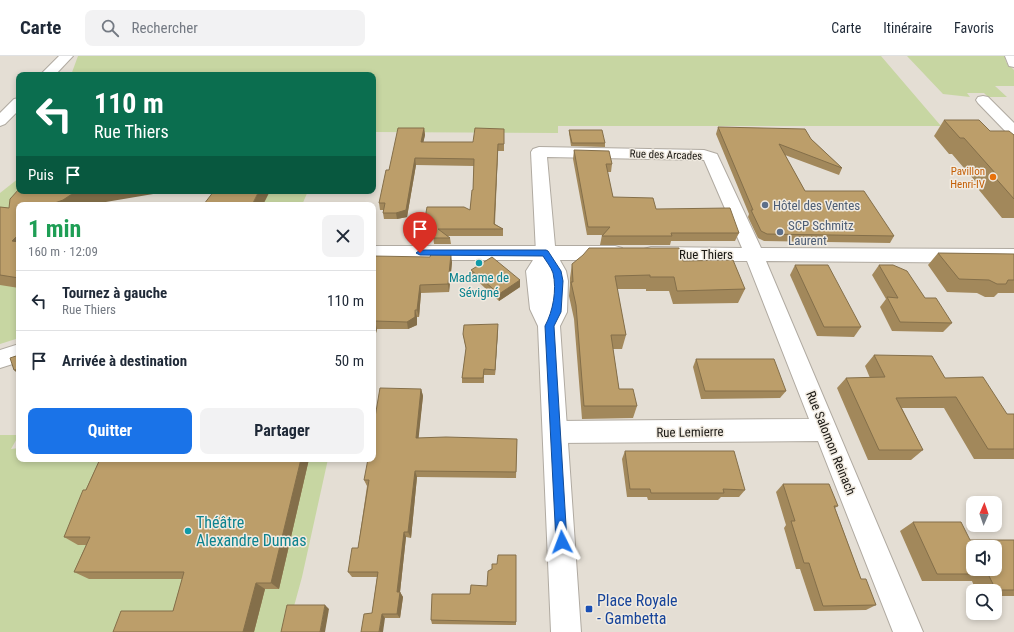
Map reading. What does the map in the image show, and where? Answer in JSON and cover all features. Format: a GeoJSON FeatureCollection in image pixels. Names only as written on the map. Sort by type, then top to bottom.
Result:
{"type":"FeatureCollection","features":[{"type":"Feature","properties":{"kind":"street"},"geometry":{"type":"LineString","coordinates":[[50,72],[66,56]]}},
{"type":"Feature","properties":{"kind":"street"},"geometry":{"type":"LineString","coordinates":[[1012,56],[1014,63]]}},
{"type":"Feature","properties":{"kind":"street"},"geometry":{"type":"LineString","coordinates":[[983,100],[1014,132]]}},
{"type":"Feature","properties":{"kind":"street"},"geometry":{"type":"LineString","coordinates":[[0,121],[16,105]]}},
{"type":"Feature","properties":{"kind":"street","name":"Rue des Arcades"},"geometry":{"type":"LineString","coordinates":[[546,253],[539,152],[704,155],[711,157],[754,254]]}},
{"type":"Feature","properties":{"kind":"street","name":"Rue Thiers"},"geometry":{"type":"LineString","coordinates":[[376,253],[1014,256]]}},
{"type":"Feature","properties":{"kind":"street"},"geometry":{"type":"LineString","coordinates":[[546,253],[536,271],[540,309],[549,326],[566,632]]}},
{"type":"Feature","properties":{"kind":"street","name":"Rue Salomon Reinach"},"geometry":{"type":"LineString","coordinates":[[754,254],[908,632]]}},
{"type":"Feature","properties":{"kind":"street"},"geometry":{"type":"LineString","coordinates":[[0,359],[16,354]]}},
{"type":"Feature","properties":{"kind":"street","name":"Rue Lemierre"},"geometry":{"type":"LineString","coordinates":[[555,432],[826,430]]}},
{"type":"Feature","properties":{"kind":"green space"},"geometry":{"type":"Polygon","coordinates":[[[78,56],[881,56],[941,126],[558,126],[558,133],[376,132],[376,72],[72,72],[78,56]]]}},
{"type":"Feature","properties":{"kind":"green space"},"geometry":{"type":"Polygon","coordinates":[[[907,56],[1005,56],[1006,62],[1014,70],[1014,86],[995,86],[1007,97],[988,97],[984,93],[967,93],[970,97],[943,94],[907,56]]]}},
{"type":"Feature","properties":{"kind":"green space"},"geometry":{"type":"Polygon","coordinates":[[[16,180],[16,194],[19,194],[19,202],[16,202],[16,209],[0,228],[0,193],[16,180]]]}},
{"type":"Feature","properties":{"kind":"green space"},"geometry":{"type":"Polygon","coordinates":[[[266,194],[307,194],[303,202],[262,202],[266,194]]]}},
{"type":"Feature","properties":{"kind":"green space"},"geometry":{"type":"Polygon","coordinates":[[[5,282],[16,284],[16,339],[0,344],[0,285],[5,282]]]}},
{"type":"Feature","properties":{"kind":"green space"},"geometry":{"type":"Polygon","coordinates":[[[0,435],[16,435],[16,440],[11,449],[16,448],[16,462],[327,462],[302,577],[287,632],[0,632],[0,435]]]}},
{"type":"Feature","properties":{"kind":"building"},"geometry":{"type":"Polygon","coordinates":[[[944,120],[979,120],[990,131],[1009,131],[1014,135],[1014,199],[992,174],[996,174],[964,138],[960,138],[944,120]]]}},
{"type":"Feature","properties":{"kind":"building"},"geometry":{"type":"Polygon","coordinates":[[[718,127],[805,129],[811,139],[842,168],[779,144],[805,191],[864,191],[894,236],[767,234],[761,231],[751,210],[753,210],[718,127]]]}},
{"type":"Feature","properties":{"kind":"building"},"geometry":{"type":"Polygon","coordinates":[[[398,128],[424,128],[421,142],[473,142],[475,128],[504,129],[504,144],[498,144],[494,224],[503,229],[438,229],[450,238],[433,238],[434,229],[423,229],[427,207],[464,207],[470,210],[473,190],[474,159],[415,158],[406,210],[396,213],[383,213],[385,203],[379,203],[386,170],[389,170],[398,128]]]}},
{"type":"Feature","properties":{"kind":"building"},"geometry":{"type":"Polygon","coordinates":[[[569,130],[602,130],[605,143],[572,143],[569,130]]]}},
{"type":"Feature","properties":{"kind":"building"},"geometry":{"type":"Polygon","coordinates":[[[574,150],[609,151],[612,164],[606,164],[613,197],[653,198],[656,209],[730,208],[739,233],[671,233],[672,236],[602,236],[610,227],[588,227],[574,150]]]}},
{"type":"Feature","properties":{"kind":"building"},"geometry":{"type":"Polygon","coordinates":[[[16,192],[16,194],[72,194],[58,202],[16,202],[16,237],[12,241],[16,242],[16,278],[0,275],[0,207],[9,208],[10,199],[16,192]]]}},
{"type":"Feature","properties":{"kind":"building"},"geometry":{"type":"Polygon","coordinates":[[[212,194],[258,194],[254,202],[206,202],[212,194]]]}},
{"type":"Feature","properties":{"kind":"building"},"geometry":{"type":"Polygon","coordinates":[[[589,248],[679,248],[683,261],[733,260],[745,289],[677,291],[674,277],[650,277],[650,275],[615,276],[626,335],[611,335],[619,389],[633,389],[637,406],[584,406],[576,305],[571,282],[573,282],[572,264],[589,248]]]}},
{"type":"Feature","properties":{"kind":"building"},"geometry":{"type":"Polygon","coordinates":[[[938,253],[1014,254],[1014,280],[1008,280],[1006,284],[997,284],[989,280],[959,279],[938,253]]]}},
{"type":"Feature","properties":{"kind":"building"},"geometry":{"type":"Polygon","coordinates":[[[431,254],[451,254],[448,284],[420,285],[415,317],[407,322],[376,321],[376,256],[430,257],[431,254]]]}},
{"type":"Feature","properties":{"kind":"building"},"geometry":{"type":"Polygon","coordinates":[[[492,257],[520,280],[499,294],[471,270],[492,257]]]}},
{"type":"Feature","properties":{"kind":"building"},"geometry":{"type":"Polygon","coordinates":[[[795,265],[828,265],[861,327],[824,327],[795,265]]]}},
{"type":"Feature","properties":{"kind":"building"},"geometry":{"type":"Polygon","coordinates":[[[879,265],[893,265],[907,271],[925,298],[936,298],[952,323],[900,322],[887,297],[898,298],[879,265]]]}},
{"type":"Feature","properties":{"kind":"building"},"geometry":{"type":"Polygon","coordinates":[[[498,324],[495,370],[484,369],[483,378],[462,378],[466,348],[463,334],[464,325],[498,324]]]}},
{"type":"Feature","properties":{"kind":"building"},"geometry":{"type":"Polygon","coordinates":[[[874,355],[932,356],[945,378],[983,377],[1007,414],[1014,414],[1014,449],[988,449],[956,397],[896,398],[923,450],[879,450],[846,378],[885,377],[874,355]]]}},
{"type":"Feature","properties":{"kind":"building"},"geometry":{"type":"Polygon","coordinates":[[[16,356],[16,370],[14,370],[10,358],[16,356]]]}},
{"type":"Feature","properties":{"kind":"building"},"geometry":{"type":"Polygon","coordinates":[[[696,359],[774,359],[786,391],[705,391],[696,359]]]}},
{"type":"Feature","properties":{"kind":"building"},"geometry":{"type":"Polygon","coordinates":[[[380,388],[421,389],[416,438],[446,437],[517,439],[516,472],[415,471],[408,532],[404,532],[397,592],[400,592],[397,614],[382,614],[379,632],[361,632],[364,614],[372,613],[378,572],[348,572],[352,548],[358,548],[369,480],[364,480],[367,462],[376,462],[376,411],[380,388]]]}},
{"type":"Feature","properties":{"kind":"building"},"geometry":{"type":"Polygon","coordinates":[[[625,451],[734,451],[745,490],[723,489],[724,493],[651,493],[650,489],[630,489],[625,451]]]}},
{"type":"Feature","properties":{"kind":"building","name":"Théâtre Alexandre Dumas"},"geometry":{"type":"Polygon","coordinates":[[[99,462],[300,462],[271,583],[256,583],[243,632],[113,632],[121,611],[173,611],[184,572],[74,572],[90,537],[64,537],[83,490],[86,490],[99,462]]]}},
{"type":"Feature","properties":{"kind":"building"},"geometry":{"type":"Polygon","coordinates":[[[783,484],[829,484],[838,506],[834,506],[861,579],[866,579],[876,605],[823,606],[809,563],[804,563],[791,521],[795,521],[783,484]]]}},
{"type":"Feature","properties":{"kind":"building"},"geometry":{"type":"Polygon","coordinates":[[[913,522],[961,522],[970,540],[966,540],[966,574],[937,574],[913,522]]]}},
{"type":"Feature","properties":{"kind":"building"},"geometry":{"type":"Polygon","coordinates":[[[1002,540],[1014,540],[1014,590],[1002,590],[1002,584],[993,584],[989,576],[1002,576],[1002,540]]]}},
{"type":"Feature","properties":{"kind":"building"},"geometry":{"type":"Polygon","coordinates":[[[498,555],[516,555],[516,622],[431,620],[432,594],[470,594],[471,585],[487,586],[488,571],[492,569],[492,564],[497,564],[498,555]]]}},
{"type":"Feature","properties":{"kind":"building"},"geometry":{"type":"Polygon","coordinates":[[[287,605],[325,605],[320,632],[281,632],[287,605]]]}},
{"type":"Feature","properties":{"kind":"place","name":"Pavillon Henri-IV"},"geometry":{"type":"Point","coordinates":[993,177]}},
{"type":"Feature","properties":{"kind":"place","name":"Hôtel des Ventes"},"geometry":{"type":"Point","coordinates":[765,205]}},
{"type":"Feature","properties":{"kind":"place","name":"SCP Schmitz Laurent"},"geometry":{"type":"Point","coordinates":[780,232]}},
{"type":"Feature","properties":{"kind":"place","name":"Madame de Sévigné"},"geometry":{"type":"Point","coordinates":[479,263]}},
{"type":"Feature","properties":{"kind":"place","name":"Théâtre Alexandre Dumas"},"geometry":{"type":"Point","coordinates":[188,531]}},
{"type":"Feature","properties":{"kind":"place","name":"Place Royale - Gambetta"},"geometry":{"type":"Point","coordinates":[589,609]}},
{"type":"Feature","properties":{"kind":"route"},"geometry":{"type":"LineString","coordinates":[[420,253],[546,253],[556,271],[558,281],[556,312],[549,326],[562,542]]}}]}
